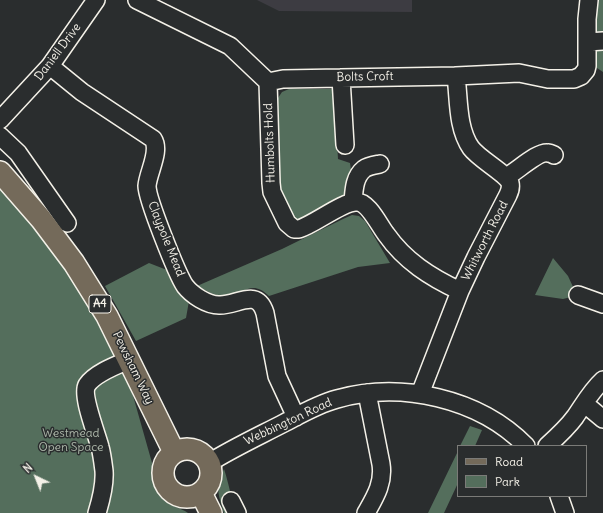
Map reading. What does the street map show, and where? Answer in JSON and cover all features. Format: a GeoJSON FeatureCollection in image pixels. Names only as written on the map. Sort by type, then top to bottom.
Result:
{"type":"FeatureCollection","features":[{"type":"Feature","properties":{"kind":"main road","name":"Pewsham Way"},"geometry":{"type":"LineString","coordinates":[[0,172],[41,219],[74,263],[107,316],[174,452]]}},
{"type":"Feature","properties":{"kind":"main road"},"geometry":{"type":"LineString","coordinates":[[182,449],[198,451],[209,463],[211,471],[210,480],[207,487],[194,497],[186,498],[178,496],[166,487],[162,472],[168,457],[174,452],[182,449]]}},
{"type":"Feature","properties":{"kind":"main road"},"geometry":{"type":"LineString","coordinates":[[201,493],[211,513]]}},
{"type":"Feature","properties":{"kind":"street","name":"Daniell Drive"},"geometry":{"type":"LineString","coordinates":[[0,120],[50,66],[96,0]]}},
{"type":"Feature","properties":{"kind":"street"},"geometry":{"type":"LineString","coordinates":[[137,0],[230,46],[268,82]]}},
{"type":"Feature","properties":{"kind":"street","name":"Bolts Croft"},"geometry":{"type":"LineString","coordinates":[[268,82],[282,79],[456,76],[519,72],[548,79],[574,79],[581,76],[586,70],[595,42],[587,19],[589,0]]}},
{"type":"Feature","properties":{"kind":"street","name":"Claypole Mead"},"geometry":{"type":"LineString","coordinates":[[50,66],[82,92],[153,139],[156,148],[148,180],[148,195],[179,274],[186,286],[194,294],[209,303],[226,305],[250,299],[257,300],[262,305],[265,313],[277,376],[296,417]]}},
{"type":"Feature","properties":{"kind":"street"},"geometry":{"type":"LineString","coordinates":[[456,76],[461,120],[466,140],[471,149],[480,158],[506,177],[541,154],[548,152],[554,155]]}},
{"type":"Feature","properties":{"kind":"street"},"geometry":{"type":"LineString","coordinates":[[341,78],[345,145]]}},
{"type":"Feature","properties":{"kind":"street","name":"Humbolts Hold"},"geometry":{"type":"LineString","coordinates":[[268,82],[271,183],[275,200],[287,223],[294,229],[303,228],[353,202]]}},
{"type":"Feature","properties":{"kind":"street"},"geometry":{"type":"LineString","coordinates":[[0,136],[18,153],[67,223]]}},
{"type":"Feature","properties":{"kind":"street"},"geometry":{"type":"LineString","coordinates":[[380,164],[365,168],[359,174],[356,181],[353,202],[365,204],[394,245],[418,267],[428,275],[460,291]]}},
{"type":"Feature","properties":{"kind":"street","name":"Whitworth Road"},"geometry":{"type":"LineString","coordinates":[[420,394],[460,291],[508,195],[510,184],[506,177]]}},
{"type":"Feature","properties":{"kind":"street"},"geometry":{"type":"LineString","coordinates":[[97,513],[102,494],[104,472],[100,448],[92,425],[86,389],[87,385],[99,375],[108,369],[129,360]]}},
{"type":"Feature","properties":{"kind":"street"},"geometry":{"type":"LineString","coordinates":[[548,445],[564,430],[590,394],[603,380]]}},
{"type":"Feature","properties":{"kind":"street","name":"Webbington Road"},"geometry":{"type":"LineString","coordinates":[[209,463],[230,450],[336,399],[368,393],[393,392],[420,394],[456,403],[482,414],[506,428],[525,445]]}},
{"type":"Feature","properties":{"kind":"street"},"geometry":{"type":"LineString","coordinates":[[366,513],[379,488],[382,475],[368,393]]}},
{"type":"Feature","properties":{"kind":"street"},"geometry":{"type":"LineString","coordinates":[[583,405],[591,409],[603,419]]}},
{"type":"Feature","properties":{"kind":"street"},"geometry":{"type":"LineString","coordinates":[[559,497],[565,513]]}},
{"type":"Feature","properties":{"kind":"shaded area"},"geometry":{"type":"Polygon","coordinates":[[[257,0],[412,0],[412,12],[279,11],[257,0]]]}},
{"type":"Feature","properties":{"kind":"green space"},"geometry":{"type":"Polygon","coordinates":[[[596,0],[603,0],[603,72],[594,66],[596,0]]]}},
{"type":"Feature","properties":{"kind":"green space"},"geometry":{"type":"Polygon","coordinates":[[[289,89],[334,89],[338,159],[350,163],[354,191],[299,220],[292,221],[279,199],[276,101],[282,92],[289,89]]]}},
{"type":"Feature","properties":{"kind":"green space","name":"Westmead Open Space"},"geometry":{"type":"Polygon","coordinates":[[[0,182],[20,204],[90,301],[114,351],[119,366],[128,378],[158,484],[169,504],[188,513],[0,513],[0,182]]]}},
{"type":"Feature","properties":{"kind":"green space"},"geometry":{"type":"Polygon","coordinates":[[[352,215],[359,216],[365,221],[390,263],[358,267],[269,296],[263,291],[253,288],[233,295],[222,296],[211,293],[197,286],[282,249],[352,215]]]}},
{"type":"Feature","properties":{"kind":"green space"},"geometry":{"type":"Polygon","coordinates":[[[553,258],[568,276],[574,289],[571,297],[563,299],[535,295],[553,258]]]}},
{"type":"Feature","properties":{"kind":"green space"},"geometry":{"type":"Polygon","coordinates":[[[149,263],[167,270],[176,287],[189,301],[186,318],[136,341],[105,286],[149,263]]]}},
{"type":"Feature","properties":{"kind":"green space"},"geometry":{"type":"Polygon","coordinates":[[[470,426],[482,430],[475,445],[460,445],[470,426]]]}},
{"type":"Feature","properties":{"kind":"green space"},"geometry":{"type":"Polygon","coordinates":[[[457,453],[457,485],[444,513],[428,513],[457,453]]]}},
{"type":"Feature","properties":{"kind":"green space"},"geometry":{"type":"Polygon","coordinates":[[[224,469],[237,513],[224,513],[220,500],[218,486],[224,469]]]}}]}
